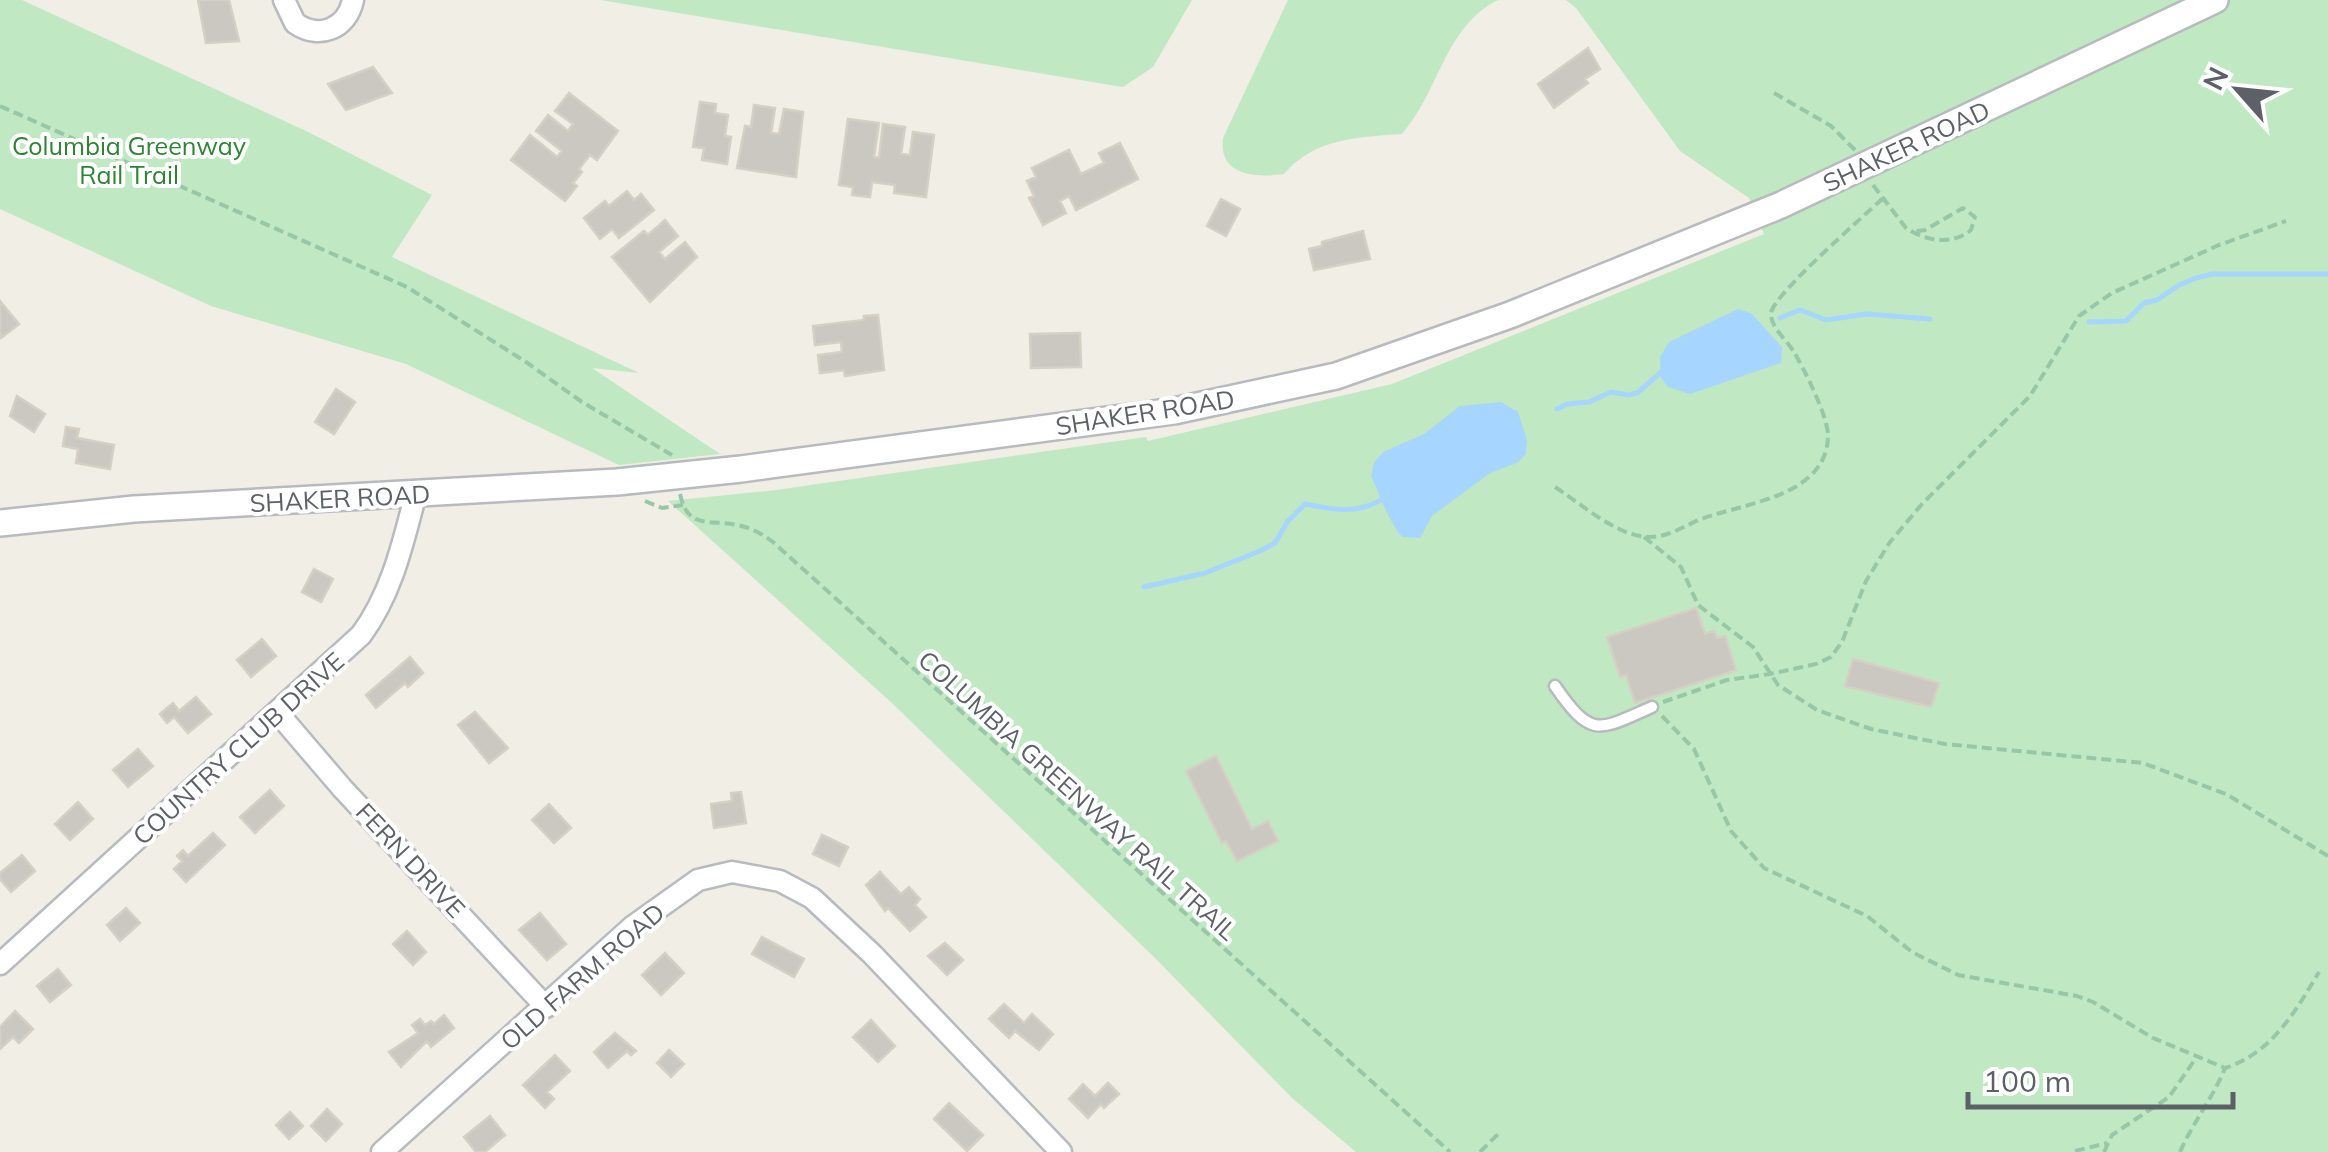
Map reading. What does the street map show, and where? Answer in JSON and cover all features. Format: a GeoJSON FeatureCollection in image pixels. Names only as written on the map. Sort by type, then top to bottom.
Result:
{"type":"FeatureCollection","features":[{"type":"Feature","properties":{"kind":"street"},"geometry":{"type":"LineString","coordinates":[[284,0],[295,23],[316,32],[337,26],[348,15],[353,0]]}},
{"type":"Feature","properties":{"kind":"street","name":"SHAKER ROAD"},"geometry":{"type":"LineString","coordinates":[[2,517],[617,482],[1174,411],[1336,376],[1638,266],[1863,167],[2215,0]]}},
{"type":"Feature","properties":{"kind":"street","name":"COUNTRY CLUB DRIVE"},"geometry":{"type":"LineString","coordinates":[[0,964],[350,646],[377,614],[389,587],[416,493]]}},
{"type":"Feature","properties":{"kind":"street","name":"FERN DRIVE"},"geometry":{"type":"LineString","coordinates":[[278,712],[342,788],[546,1007]]}},
{"type":"Feature","properties":{"kind":"street","name":"OLD FARM ROAD"},"geometry":{"type":"LineString","coordinates":[[382,1152],[632,927],[698,880],[732,872],[780,880],[812,898],[872,954],[1061,1152]]}},
{"type":"Feature","properties":{"kind":"lane"},"geometry":{"type":"LineString","coordinates":[[1556,686],[1580,718],[1596,727],[1606,727],[1652,708]]}},
{"type":"Feature","properties":{"kind":"path"},"geometry":{"type":"LineString","coordinates":[[1774,93],[1847,138],[1882,199],[1912,232],[1952,240],[1971,230],[1975,217],[1963,208],[1925,230],[1912,232]]}},
{"type":"Feature","properties":{"kind":"path"},"geometry":{"type":"LineString","coordinates":[[0,106],[407,287],[582,402],[666,450],[675,461]]}},
{"type":"Feature","properties":{"kind":"path"},"geometry":{"type":"LineString","coordinates":[[1555,487],[1628,534],[1660,538],[1708,517],[1765,501],[1796,486],[1816,469],[1825,454],[1827,428],[1794,352],[1773,323],[1772,310],[1785,291],[1882,199]]}},
{"type":"Feature","properties":{"kind":"path"},"geometry":{"type":"LineString","coordinates":[[2286,221],[2202,252],[2112,293],[2084,312],[2030,396],[1922,504],[1890,542],[1866,581],[1842,642],[1831,658],[1770,674],[1727,680],[1672,697],[1652,708],[1694,750],[1731,831],[1764,868],[1867,916],[1930,963],[1983,980],[2077,996],[2196,1058],[2225,1068],[2242,1062],[2276,1035],[2318,972]]}},
{"type":"Feature","properties":{"kind":"path","name":"COLUMBIA GREENWAY RAIL TRAIL"},"geometry":{"type":"LineString","coordinates":[[678,488],[685,510],[694,519],[742,526],[773,542],[1450,1152]]}},
{"type":"Feature","properties":{"kind":"path"},"geometry":{"type":"LineString","coordinates":[[1644,537],[1676,562],[1687,576],[1698,605],[1753,648],[1770,674],[1795,698],[1818,710],[1872,729],[1946,744],[2143,762],[2226,794],[2328,856]]}},
{"type":"Feature","properties":{"kind":"path"},"geometry":{"type":"LineString","coordinates":[[2104,1152],[2112,1136],[2169,1097],[2196,1058]]}},
{"type":"Feature","properties":{"kind":"path"},"geometry":{"type":"LineString","coordinates":[[2180,1152],[2191,1126],[2218,1088],[2225,1068]]}},
{"type":"Feature","properties":{"kind":"path"},"geometry":{"type":"LineString","coordinates":[[1480,1152],[1498,1134]]}},
{"type":"Feature","properties":{"kind":"path"},"geometry":{"type":"LineString","coordinates":[[2074,1151],[2107,1143]]}},
{"type":"Feature","properties":{"kind":"green space","name":"Columbia Greenway Rail Trail"},"geometry":{"type":"Polygon","coordinates":[[[0,0],[22,0],[306,131],[432,195],[392,257],[639,373],[592,368],[720,454],[619,465],[406,364],[211,306],[0,209],[0,0]]]}},
{"type":"Feature","properties":{"kind":"green space"},"geometry":{"type":"Polygon","coordinates":[[[601,0],[1192,0],[1153,67],[1123,87],[601,0]]]}},
{"type":"Feature","properties":{"kind":"green space"},"geometry":{"type":"Polygon","coordinates":[[[1288,0],[1498,0],[1480,11],[1454,42],[1426,98],[1402,134],[1323,146],[1284,174],[1241,172],[1226,160],[1223,138],[1288,0]]]}},
{"type":"Feature","properties":{"kind":"green space"},"geometry":{"type":"Polygon","coordinates":[[[1566,0],[2328,0],[2328,1152],[1356,1152],[1292,1098],[1156,959],[893,704],[668,501],[776,490],[1146,437],[1148,441],[1392,384],[1764,234],[1749,198],[1680,151],[1576,8],[1566,0]]]}},
{"type":"Feature","properties":{"kind":"water"},"geometry":{"type":"Polygon","coordinates":[[[1738,309],[1751,313],[1782,347],[1781,363],[1690,394],[1668,387],[1661,378],[1660,357],[1669,342],[1738,309]]]}},
{"type":"Feature","properties":{"kind":"water"},"geometry":{"type":"Polygon","coordinates":[[[1501,402],[1518,412],[1527,440],[1526,454],[1517,463],[1490,473],[1432,516],[1420,538],[1402,537],[1371,476],[1374,463],[1383,452],[1424,434],[1460,406],[1501,402]]]}},
{"type":"Feature","properties":{"kind":"building"},"geometry":{"type":"Polygon","coordinates":[[[198,0],[229,0],[239,41],[206,43],[198,0]]]}},
{"type":"Feature","properties":{"kind":"building"},"geometry":{"type":"Polygon","coordinates":[[[1588,48],[1600,69],[1554,108],[1538,84],[1588,48]]]}},
{"type":"Feature","properties":{"kind":"building"},"geometry":{"type":"Polygon","coordinates":[[[373,67],[392,93],[346,110],[328,84],[373,67]]]}},
{"type":"Feature","properties":{"kind":"building"},"geometry":{"type":"Polygon","coordinates":[[[569,93],[618,131],[597,160],[590,155],[579,169],[582,172],[573,183],[577,186],[565,201],[511,160],[530,135],[557,157],[562,151],[536,131],[548,115],[568,131],[573,124],[555,111],[569,93]]]}},
{"type":"Feature","properties":{"kind":"building"},"geometry":{"type":"Polygon","coordinates":[[[700,102],[716,104],[715,113],[728,115],[725,136],[731,137],[727,164],[702,160],[704,148],[693,147],[700,102]]]}},
{"type":"Feature","properties":{"kind":"building"},"geometry":{"type":"Polygon","coordinates":[[[754,105],[775,108],[771,133],[779,134],[784,109],[803,112],[796,177],[737,168],[745,126],[751,127],[754,105]]]}},
{"type":"Feature","properties":{"kind":"building"},"geometry":{"type":"Polygon","coordinates":[[[848,119],[879,123],[874,157],[879,158],[883,124],[905,127],[901,154],[910,155],[913,132],[934,135],[926,197],[894,193],[895,185],[872,182],[870,197],[852,195],[853,187],[839,185],[848,119]]]}},
{"type":"Feature","properties":{"kind":"building"},"geometry":{"type":"Polygon","coordinates":[[[1120,143],[1138,179],[1076,210],[1069,196],[1060,201],[1066,213],[1043,225],[1029,198],[1034,196],[1027,181],[1036,177],[1032,168],[1069,150],[1081,174],[1104,163],[1099,153],[1120,143]]]}},
{"type":"Feature","properties":{"kind":"building"},"geometry":{"type":"Polygon","coordinates":[[[627,191],[634,200],[641,194],[654,210],[619,238],[612,229],[600,239],[584,218],[605,201],[609,206],[627,191]]]}},
{"type":"Feature","properties":{"kind":"building"},"geometry":{"type":"Polygon","coordinates":[[[1221,199],[1240,209],[1226,236],[1207,226],[1221,199]]]}},
{"type":"Feature","properties":{"kind":"building"},"geometry":{"type":"Polygon","coordinates":[[[665,220],[678,236],[659,252],[665,259],[685,242],[697,257],[650,302],[612,257],[644,231],[648,235],[665,220]]]}},
{"type":"Feature","properties":{"kind":"building"},"geometry":{"type":"Polygon","coordinates":[[[1363,231],[1370,259],[1314,270],[1309,249],[1363,231]]]}},
{"type":"Feature","properties":{"kind":"building"},"geometry":{"type":"Polygon","coordinates":[[[0,301],[19,324],[1,338],[0,337],[0,301]]]}},
{"type":"Feature","properties":{"kind":"building"},"geometry":{"type":"Polygon","coordinates":[[[878,315],[884,370],[845,376],[844,370],[820,373],[818,355],[842,352],[841,342],[815,345],[813,326],[878,315]]]}},
{"type":"Feature","properties":{"kind":"building"},"geometry":{"type":"Polygon","coordinates":[[[1080,333],[1081,367],[1031,368],[1030,334],[1080,333]]]}},
{"type":"Feature","properties":{"kind":"building"},"geometry":{"type":"Polygon","coordinates":[[[336,389],[355,402],[334,434],[315,422],[336,389]]]}},
{"type":"Feature","properties":{"kind":"building"},"geometry":{"type":"Polygon","coordinates":[[[17,396],[45,414],[34,432],[10,416],[17,396]]]}},
{"type":"Feature","properties":{"kind":"building"},"geometry":{"type":"Polygon","coordinates":[[[66,427],[79,429],[77,438],[114,445],[110,469],[76,463],[78,449],[63,446],[66,427]]]}},
{"type":"Feature","properties":{"kind":"building"},"geometry":{"type":"Polygon","coordinates":[[[314,569],[333,579],[321,602],[302,592],[314,569]]]}},
{"type":"Feature","properties":{"kind":"building"},"geometry":{"type":"Polygon","coordinates":[[[1696,608],[1705,634],[1714,631],[1717,638],[1725,636],[1736,670],[1635,703],[1626,675],[1620,677],[1607,637],[1696,608]]]}},
{"type":"Feature","properties":{"kind":"building"},"geometry":{"type":"Polygon","coordinates":[[[262,639],[276,656],[251,677],[237,660],[262,639]]]}},
{"type":"Feature","properties":{"kind":"building"},"geometry":{"type":"Polygon","coordinates":[[[410,657],[423,673],[376,708],[366,695],[410,657]]]}},
{"type":"Feature","properties":{"kind":"building"},"geometry":{"type":"Polygon","coordinates":[[[1853,659],[1939,683],[1931,707],[1845,686],[1853,659]]]}},
{"type":"Feature","properties":{"kind":"building"},"geometry":{"type":"Polygon","coordinates":[[[196,697],[211,714],[188,733],[174,717],[167,723],[160,714],[173,703],[179,711],[196,697]]]}},
{"type":"Feature","properties":{"kind":"building"},"geometry":{"type":"Polygon","coordinates":[[[475,712],[508,748],[489,763],[458,725],[475,712]]]}},
{"type":"Feature","properties":{"kind":"building"},"geometry":{"type":"Polygon","coordinates":[[[138,749],[153,766],[128,787],[113,770],[138,749]]]}},
{"type":"Feature","properties":{"kind":"building"},"geometry":{"type":"Polygon","coordinates":[[[1216,756],[1252,829],[1268,821],[1278,841],[1237,861],[1226,841],[1222,843],[1186,771],[1216,756]]]}},
{"type":"Feature","properties":{"kind":"building"},"geometry":{"type":"Polygon","coordinates":[[[270,790],[284,806],[255,833],[240,817],[270,790]]]}},
{"type":"Feature","properties":{"kind":"building"},"geometry":{"type":"Polygon","coordinates":[[[741,792],[746,823],[714,828],[711,804],[732,801],[731,793],[741,792]]]}},
{"type":"Feature","properties":{"kind":"building"},"geometry":{"type":"Polygon","coordinates":[[[78,802],[93,819],[70,840],[55,824],[78,802]]]}},
{"type":"Feature","properties":{"kind":"building"},"geometry":{"type":"Polygon","coordinates":[[[549,804],[571,828],[554,843],[532,820],[549,804]]]}},
{"type":"Feature","properties":{"kind":"building"},"geometry":{"type":"Polygon","coordinates":[[[213,833],[225,845],[186,882],[174,869],[182,861],[177,856],[183,850],[188,856],[213,833]]]}},
{"type":"Feature","properties":{"kind":"building"},"geometry":{"type":"Polygon","coordinates":[[[822,835],[848,847],[839,866],[813,854],[822,835]]]}},
{"type":"Feature","properties":{"kind":"building"},"geometry":{"type":"Polygon","coordinates":[[[22,855],[35,871],[11,892],[0,879],[0,873],[22,855]]]}},
{"type":"Feature","properties":{"kind":"building"},"geometry":{"type":"Polygon","coordinates":[[[880,872],[901,894],[909,887],[920,899],[915,905],[926,917],[910,931],[888,908],[885,911],[866,885],[880,872]]]}},
{"type":"Feature","properties":{"kind":"building"},"geometry":{"type":"Polygon","coordinates":[[[126,908],[140,923],[120,941],[107,925],[126,908]]]}},
{"type":"Feature","properties":{"kind":"building"},"geometry":{"type":"Polygon","coordinates":[[[540,913],[566,944],[547,960],[519,930],[540,913]]]}},
{"type":"Feature","properties":{"kind":"building"},"geometry":{"type":"Polygon","coordinates":[[[407,931],[426,952],[413,965],[393,944],[407,931]]]}},
{"type":"Feature","properties":{"kind":"building"},"geometry":{"type":"Polygon","coordinates":[[[762,937],[804,959],[794,977],[752,954],[762,937]]]}},
{"type":"Feature","properties":{"kind":"building"},"geometry":{"type":"Polygon","coordinates":[[[945,943],[963,960],[947,975],[928,956],[945,943]]]}},
{"type":"Feature","properties":{"kind":"building"},"geometry":{"type":"Polygon","coordinates":[[[665,953],[684,973],[661,995],[642,975],[665,953]]]}},
{"type":"Feature","properties":{"kind":"building"},"geometry":{"type":"Polygon","coordinates":[[[58,969],[71,985],[50,1002],[37,986],[58,969]]]}},
{"type":"Feature","properties":{"kind":"building"},"geometry":{"type":"Polygon","coordinates":[[[1004,1004],[1024,1023],[1032,1014],[1053,1034],[1039,1050],[1015,1031],[1009,1038],[989,1019],[1004,1004]]]}},
{"type":"Feature","properties":{"kind":"building"},"geometry":{"type":"Polygon","coordinates":[[[15,1011],[33,1029],[19,1043],[13,1037],[0,1049],[0,1027],[15,1011]]]}},
{"type":"Feature","properties":{"kind":"building"},"geometry":{"type":"Polygon","coordinates":[[[444,1015],[454,1028],[431,1047],[427,1041],[401,1067],[389,1052],[418,1033],[412,1025],[420,1019],[425,1025],[431,1021],[434,1024],[444,1015]]]}},
{"type":"Feature","properties":{"kind":"building"},"geometry":{"type":"Polygon","coordinates":[[[871,1020],[895,1046],[878,1062],[853,1037],[871,1020]]]}},
{"type":"Feature","properties":{"kind":"building"},"geometry":{"type":"Polygon","coordinates":[[[615,1033],[636,1051],[631,1055],[627,1051],[608,1068],[594,1052],[615,1033]]]}},
{"type":"Feature","properties":{"kind":"building"},"geometry":{"type":"Polygon","coordinates":[[[669,1050],[684,1064],[671,1077],[657,1063],[669,1050]]]}},
{"type":"Feature","properties":{"kind":"building"},"geometry":{"type":"Polygon","coordinates":[[[555,1055],[570,1071],[547,1092],[554,1099],[545,1108],[523,1085],[555,1055]]]}},
{"type":"Feature","properties":{"kind":"building"},"geometry":{"type":"Polygon","coordinates":[[[1108,1083],[1119,1094],[1104,1108],[1101,1104],[1088,1118],[1069,1099],[1083,1084],[1095,1096],[1108,1083]]]}},
{"type":"Feature","properties":{"kind":"building"},"geometry":{"type":"Polygon","coordinates":[[[949,1103],[983,1135],[967,1151],[934,1119],[949,1103]]]}},
{"type":"Feature","properties":{"kind":"building"},"geometry":{"type":"Polygon","coordinates":[[[327,1109],[342,1124],[326,1141],[311,1126],[327,1109]]]}},
{"type":"Feature","properties":{"kind":"building"},"geometry":{"type":"Polygon","coordinates":[[[290,1112],[303,1126],[289,1139],[276,1125],[290,1112]]]}},
{"type":"Feature","properties":{"kind":"building"},"geometry":{"type":"Polygon","coordinates":[[[490,1116],[505,1135],[485,1152],[476,1152],[464,1137],[490,1116]]]}},
{"type":"Feature","properties":{"kind":"waterway"},"geometry":{"type":"LineString","coordinates":[[2089,322],[2126,321],[2144,303],[2157,300],[2179,285],[2213,274],[2328,274]]}},
{"type":"Feature","properties":{"kind":"waterway"},"geometry":{"type":"LineString","coordinates":[[1780,318],[1800,310],[1826,320],[1867,314],[1930,319]]}},
{"type":"Feature","properties":{"kind":"waterway"},"geometry":{"type":"LineString","coordinates":[[1557,409],[1611,392],[1637,393],[1665,369]]}},
{"type":"Feature","properties":{"kind":"waterway"},"geometry":{"type":"LineString","coordinates":[[1144,587],[1205,573],[1262,550],[1275,543],[1288,521],[1305,504],[1355,509],[1384,498]]}}]}
